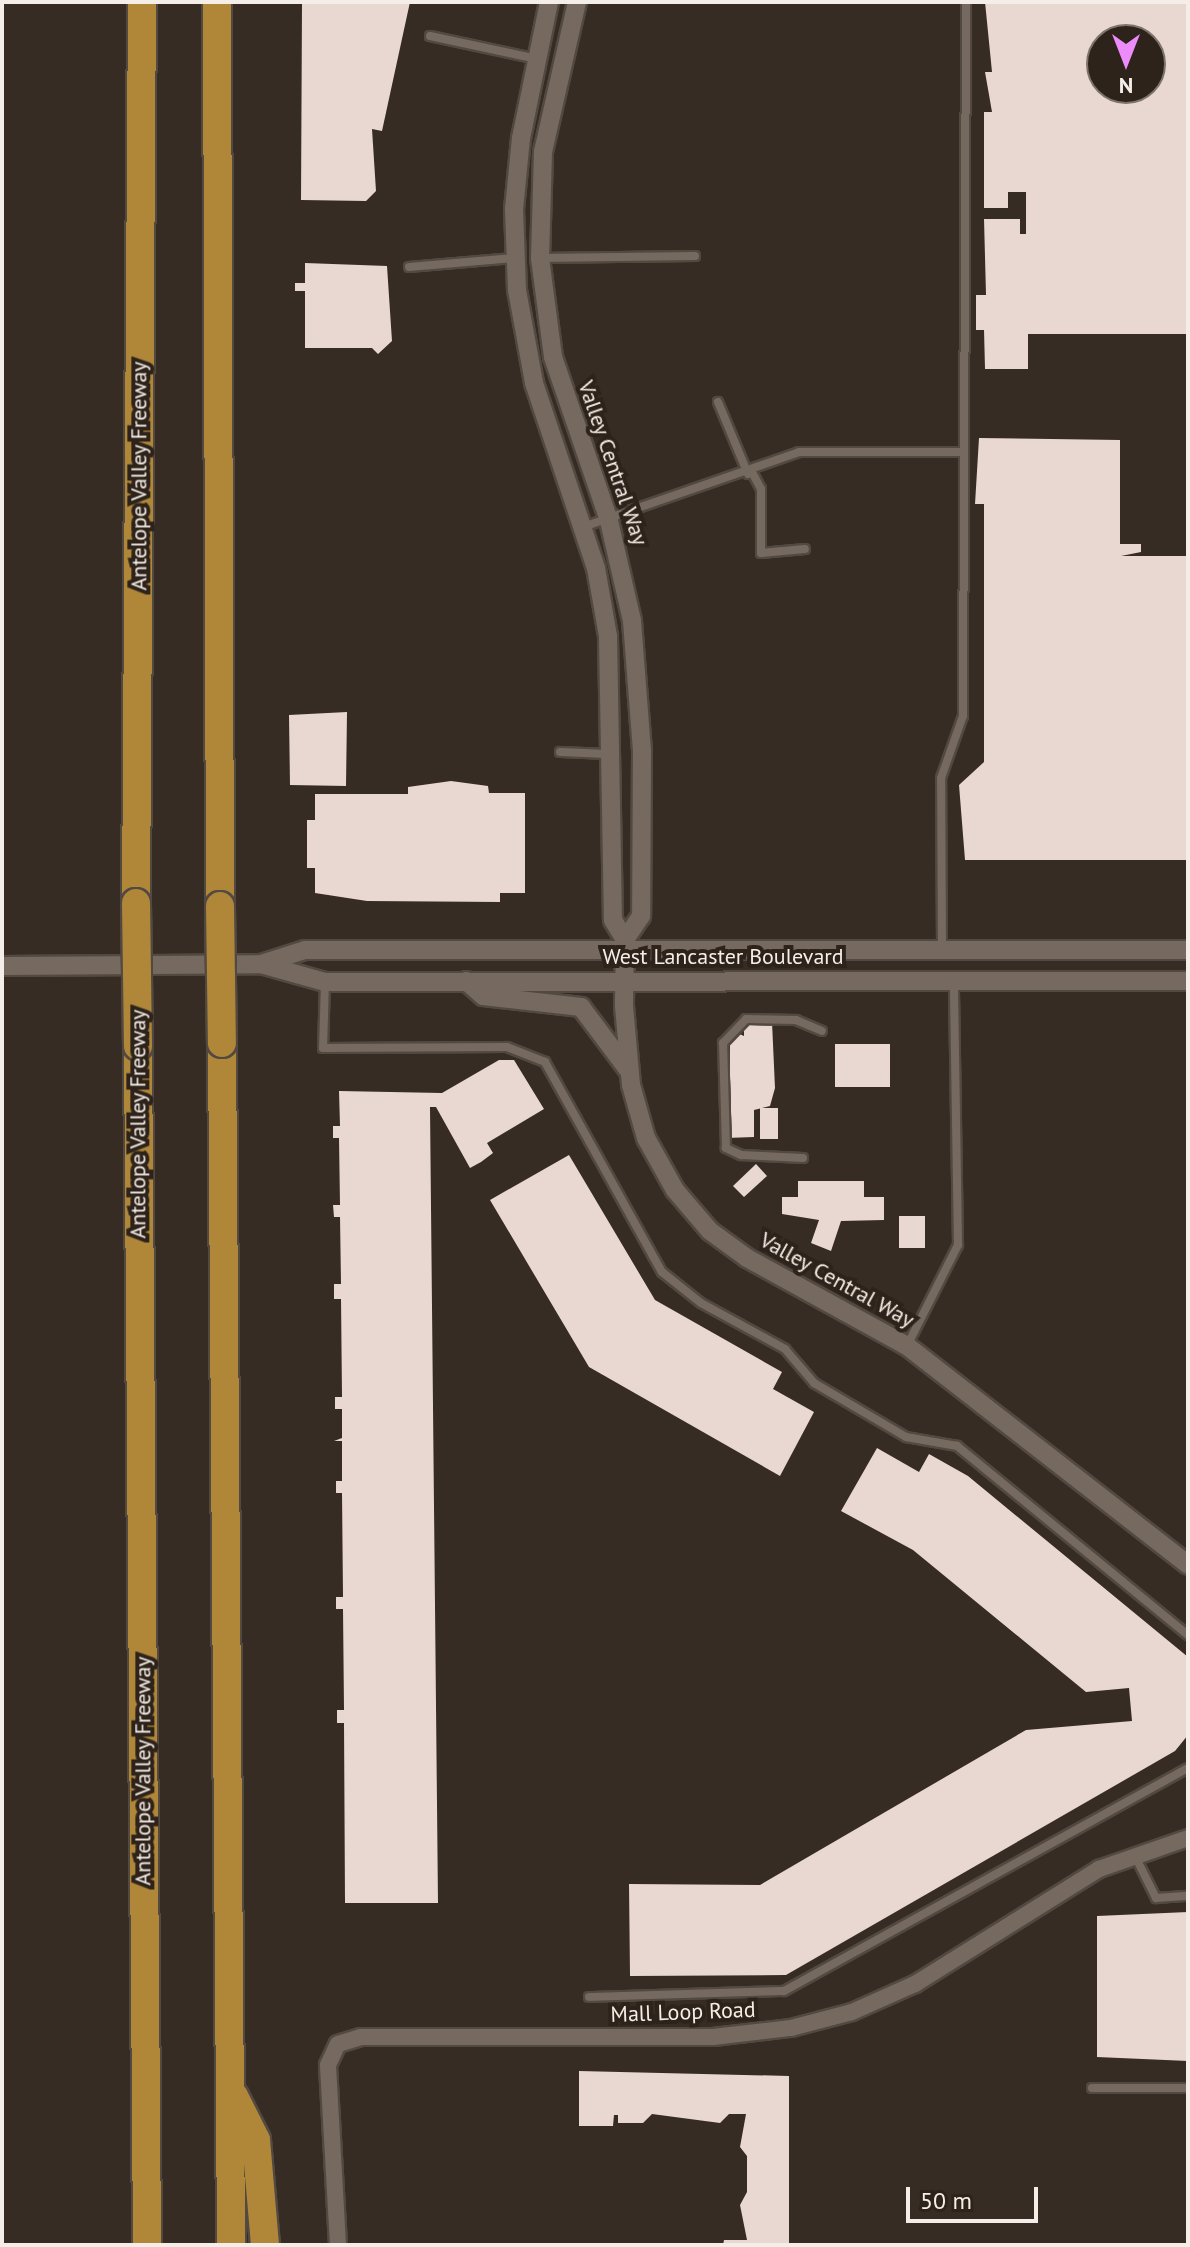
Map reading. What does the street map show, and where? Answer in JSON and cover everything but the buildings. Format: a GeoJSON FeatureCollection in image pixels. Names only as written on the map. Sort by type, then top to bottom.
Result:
{"type":"FeatureCollection","features":[{"type":"Feature","properties":{"kind":"highway","name":"Antelope Valley Freeway"},"geometry":{"type":"LineString","coordinates":[[142,2],[136,903],[147,2245]]}},
{"type":"Feature","properties":{"kind":"highway"},"geometry":{"type":"LineString","coordinates":[[217,2],[220,906],[231,2245]]}},
{"type":"Feature","properties":{"kind":"highway"},"geometry":{"type":"LineString","coordinates":[[231,2089],[256,2140],[265,2245]]}},
{"type":"Feature","properties":{"kind":"highway"},"geometry":{"type":"LineString","coordinates":[[127,2245],[145,2156]]}},
{"type":"Feature","properties":{"kind":"street","name":"Valley Central Way"},"geometry":{"type":"LineString","coordinates":[[549,2],[533,58],[523,116],[515,258],[534,383],[583,527],[608,636],[613,754],[613,920],[625,947]]}},
{"type":"Feature","properties":{"kind":"street"},"geometry":{"type":"LineString","coordinates":[[561,54],[555,40],[568,2]]}},
{"type":"Feature","properties":{"kind":"street","name":"Valley Central Way"},"geometry":{"type":"LineString","coordinates":[[577,2],[561,54],[543,152],[540,258],[562,389],[609,521],[632,621],[642,751],[641,916],[625,947],[624,981],[629,1071],[646,1138],[675,1190],[710,1231],[747,1258],[907,1346],[1188,1565]]}},
{"type":"Feature","properties":{"kind":"street"},"geometry":{"type":"LineString","coordinates":[[523,116],[530,139],[527,236],[540,258]]}},
{"type":"Feature","properties":{"kind":"street"},"geometry":{"type":"LineString","coordinates":[[515,258],[530,270],[550,375],[562,389]]}},
{"type":"Feature","properties":{"kind":"street","name":"West Lancaster Boulevard"},"geometry":{"type":"LineString","coordinates":[[261,964],[305,950],[625,947],[1188,950]]}},
{"type":"Feature","properties":{"kind":"street","name":"West Lancaster Boulevard"},"geometry":{"type":"LineString","coordinates":[[2,966],[261,964],[325,982],[1188,981]]}},
{"type":"Feature","properties":{"kind":"street"},"geometry":{"type":"LineString","coordinates":[[466,981],[483,996],[581,1007],[629,1071]]}},
{"type":"Feature","properties":{"kind":"street","name":"Mall Loop Road"},"geometry":{"type":"LineString","coordinates":[[338,2245],[328,2065],[338,2044],[361,2037],[713,2037],[791,2028],[852,2012],[915,1984],[1023,1911],[1099,1869],[1188,1838]]}},
{"type":"Feature","properties":{"kind":"lane"},"geometry":{"type":"LineString","coordinates":[[942,950],[941,778],[963,716],[966,2]]}},
{"type":"Feature","properties":{"kind":"lane"},"geometry":{"type":"LineString","coordinates":[[430,36],[533,58]]}},
{"type":"Feature","properties":{"kind":"lane"},"geometry":{"type":"LineString","coordinates":[[540,258],[695,256]]}},
{"type":"Feature","properties":{"kind":"lane"},"geometry":{"type":"LineString","coordinates":[[409,267],[515,258]]}},
{"type":"Feature","properties":{"kind":"lane"},"geometry":{"type":"LineString","coordinates":[[718,402],[750,473],[761,489],[761,553],[805,549]]}},
{"type":"Feature","properties":{"kind":"lane"},"geometry":{"type":"LineString","coordinates":[[583,527],[750,473],[799,452],[962,452]]}},
{"type":"Feature","properties":{"kind":"lane"},"geometry":{"type":"LineString","coordinates":[[560,752],[613,754]]}},
{"type":"Feature","properties":{"kind":"lane"},"geometry":{"type":"LineString","coordinates":[[907,1346],[958,1245],[954,980]]}},
{"type":"Feature","properties":{"kind":"lane"},"geometry":{"type":"LineString","coordinates":[[325,982],[323,1048],[507,1047],[545,1062],[662,1272],[701,1303],[785,1349],[827,1391],[906,1437],[957,1446],[1188,1635]]}},
{"type":"Feature","properties":{"kind":"lane"},"geometry":{"type":"LineString","coordinates":[[803,1158],[741,1155],[726,1148],[723,1043],[746,1019],[796,1020],[822,1031]]}},
{"type":"Feature","properties":{"kind":"lane"},"geometry":{"type":"LineString","coordinates":[[589,1997],[784,1991],[1188,1768]]}},
{"type":"Feature","properties":{"kind":"lane"},"geometry":{"type":"LineString","coordinates":[[1136,1858],[1156,1898],[1188,1896]]}},
{"type":"Feature","properties":{"kind":"lane"},"geometry":{"type":"LineString","coordinates":[[1092,2088],[1188,2088]]}}]}
